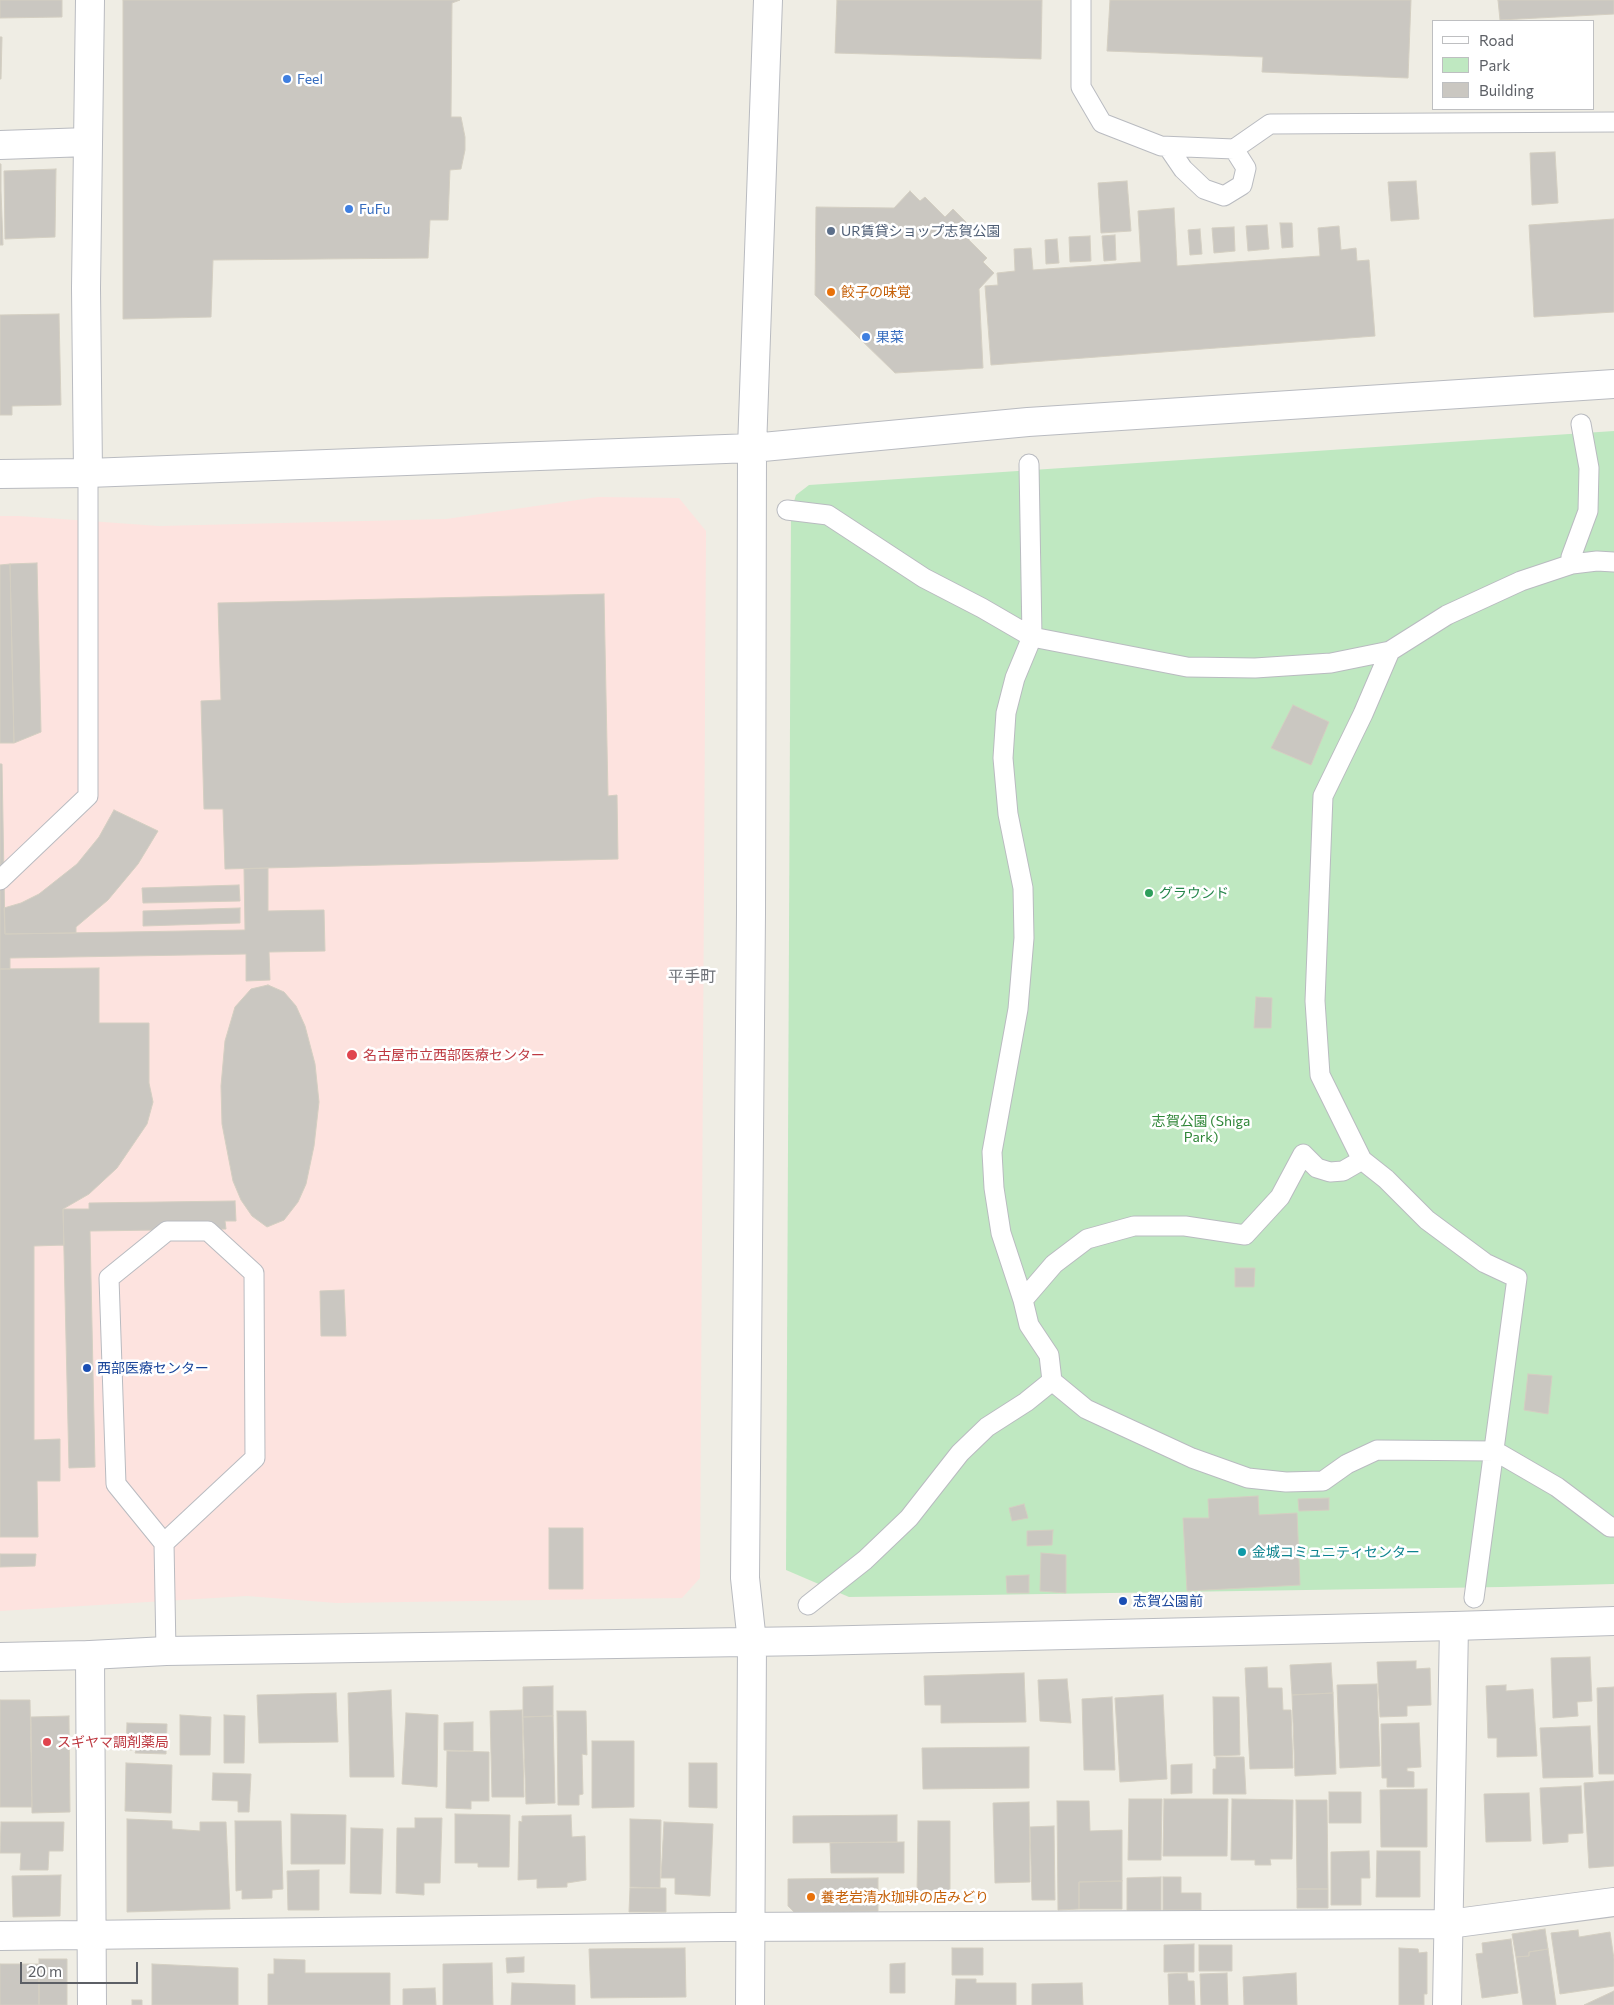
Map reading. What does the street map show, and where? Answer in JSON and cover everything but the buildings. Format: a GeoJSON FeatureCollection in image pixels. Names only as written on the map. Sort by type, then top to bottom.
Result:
{"type":"FeatureCollection","features":[{"type":"Feature","properties":{"kind":"street"},"geometry":{"type":"LineString","coordinates":[[88,473],[86,288],[90,0]]}},
{"type":"Feature","properties":{"kind":"street"},"geometry":{"type":"LineString","coordinates":[[750,2005],[752,1642],[745,1578],[752,913],[752,448],[768,0]]}},
{"type":"Feature","properties":{"kind":"street"},"geometry":{"type":"LineString","coordinates":[[0,145],[88,142]]}},
{"type":"Feature","properties":{"kind":"street"},"geometry":{"type":"LineString","coordinates":[[0,474],[88,473],[752,448],[1028,422],[1614,384]]}},
{"type":"Feature","properties":{"kind":"street"},"geometry":{"type":"LineString","coordinates":[[0,1657],[166,1651],[752,1642],[1614,1621]]}},
{"type":"Feature","properties":{"kind":"street"},"geometry":{"type":"LineString","coordinates":[[1447,2005],[1454,1626]]}},
{"type":"Feature","properties":{"kind":"street"},"geometry":{"type":"LineString","coordinates":[[90,1655],[92,2005]]}},
{"type":"Feature","properties":{"kind":"street"},"geometry":{"type":"LineString","coordinates":[[0,1936],[721,1927],[1449,1924],[1614,1902]]}},
{"type":"Feature","properties":{"kind":"lane"},"geometry":{"type":"LineString","coordinates":[[1081,0],[1080,87],[1102,123],[1161,146],[1234,149],[1270,124],[1614,122]]}},
{"type":"Feature","properties":{"kind":"lane"},"geometry":{"type":"LineString","coordinates":[[1168,147],[1183,169],[1204,189],[1224,196],[1242,185],[1246,168],[1234,149]]}},
{"type":"Feature","properties":{"kind":"lane"},"geometry":{"type":"LineString","coordinates":[[1572,564],[1571,558],[1588,511],[1589,468],[1581,424]]}},
{"type":"Feature","properties":{"kind":"lane"},"geometry":{"type":"LineString","coordinates":[[1029,464],[1032,637],[1015,678],[1006,713],[1004,767],[1008,814],[1023,888],[1024,938],[1018,1009],[992,1152],[994,1188],[1001,1233],[1023,1300],[1029,1325],[1049,1355],[1052,1381],[1086,1409],[1192,1458],[1248,1478],[1286,1482],[1324,1481],[1347,1464],[1377,1450],[1495,1451],[1557,1487],[1610,1527],[1614,1527]]}},
{"type":"Feature","properties":{"kind":"lane"},"geometry":{"type":"LineString","coordinates":[[0,880],[88,796],[88,473]]}},
{"type":"Feature","properties":{"kind":"lane"},"geometry":{"type":"LineString","coordinates":[[787,510],[828,515],[924,578],[1032,637],[1187,667],[1255,668],[1331,663],[1390,651],[1447,615],[1521,581],[1572,564],[1597,561],[1614,562]]}},
{"type":"Feature","properties":{"kind":"lane"},"geometry":{"type":"LineString","coordinates":[[1390,651],[1363,714],[1322,796],[1315,1000],[1320,1075],[1362,1160],[1386,1179],[1427,1220],[1485,1263],[1517,1278],[1474,1598]]}},
{"type":"Feature","properties":{"kind":"lane"},"geometry":{"type":"LineString","coordinates":[[1023,1300],[1054,1264],[1087,1239],[1134,1226],[1185,1226],[1245,1235],[1280,1196],[1303,1154],[1317,1168],[1330,1172],[1343,1171],[1362,1160]]}},
{"type":"Feature","properties":{"kind":"lane"},"geometry":{"type":"LineString","coordinates":[[164,1543],[255,1458],[254,1273],[208,1231],[167,1232],[109,1278],[116,1484],[164,1543],[166,1651]]}},
{"type":"Feature","properties":{"kind":"lane"},"geometry":{"type":"LineString","coordinates":[[808,1605],[865,1560],[909,1518],[960,1453],[987,1427],[1026,1402],[1052,1381]]}},
{"type":"Feature","properties":{"kind":"shaded area","name":"名古屋市立西部医療センター"},"geometry":{"type":"Polygon","coordinates":[[[598,497],[679,498],[706,531],[700,1578],[682,1598],[336,1603],[247,1596],[0,1611],[0,516],[159,526],[446,519],[598,497]]]}},
{"type":"Feature","properties":{"kind":"green space","name":"志賀公園 (Shiga Park)"},"geometry":{"type":"Polygon","coordinates":[[[1614,431],[1614,1584],[849,1597],[786,1570],[791,511],[796,495],[809,485],[1614,431]]]}},
{"type":"Feature","properties":{"kind":"place","name":"Feel"},"geometry":{"type":"Point","coordinates":[287,79]}},
{"type":"Feature","properties":{"kind":"place","name":"FuFu"},"geometry":{"type":"Point","coordinates":[349,209]}},
{"type":"Feature","properties":{"kind":"place","name":"UR賃貸ショップ志賀公園"},"geometry":{"type":"Point","coordinates":[831,231]}},
{"type":"Feature","properties":{"kind":"place","name":"餃子の味覚"},"geometry":{"type":"Point","coordinates":[831,292]}},
{"type":"Feature","properties":{"kind":"place","name":"果菜"},"geometry":{"type":"Point","coordinates":[866,337]}},
{"type":"Feature","properties":{"kind":"place","name":"グラウンド"},"geometry":{"type":"Point","coordinates":[1149,893]}},
{"type":"Feature","properties":{"kind":"place","name":"名古屋市立西部医療センター"},"geometry":{"type":"Point","coordinates":[352,1055]}},
{"type":"Feature","properties":{"kind":"place","name":"西部医療センター"},"geometry":{"type":"Point","coordinates":[87,1368]}},
{"type":"Feature","properties":{"kind":"place","name":"金城コミュニティセンター"},"geometry":{"type":"Point","coordinates":[1242,1552]}},
{"type":"Feature","properties":{"kind":"place","name":"志賀公園前"},"geometry":{"type":"Point","coordinates":[1123,1601]}},
{"type":"Feature","properties":{"kind":"place","name":"スギヤマ調剤薬局"},"geometry":{"type":"Point","coordinates":[47,1742]}},
{"type":"Feature","properties":{"kind":"place","name":"養老岩清水珈琲の店みどり"},"geometry":{"type":"Point","coordinates":[811,1897]}},
{"type":"Feature","properties":{"kind":"district","name":"平手町"},"geometry":{"type":"Point","coordinates":[692,977]}}]}
